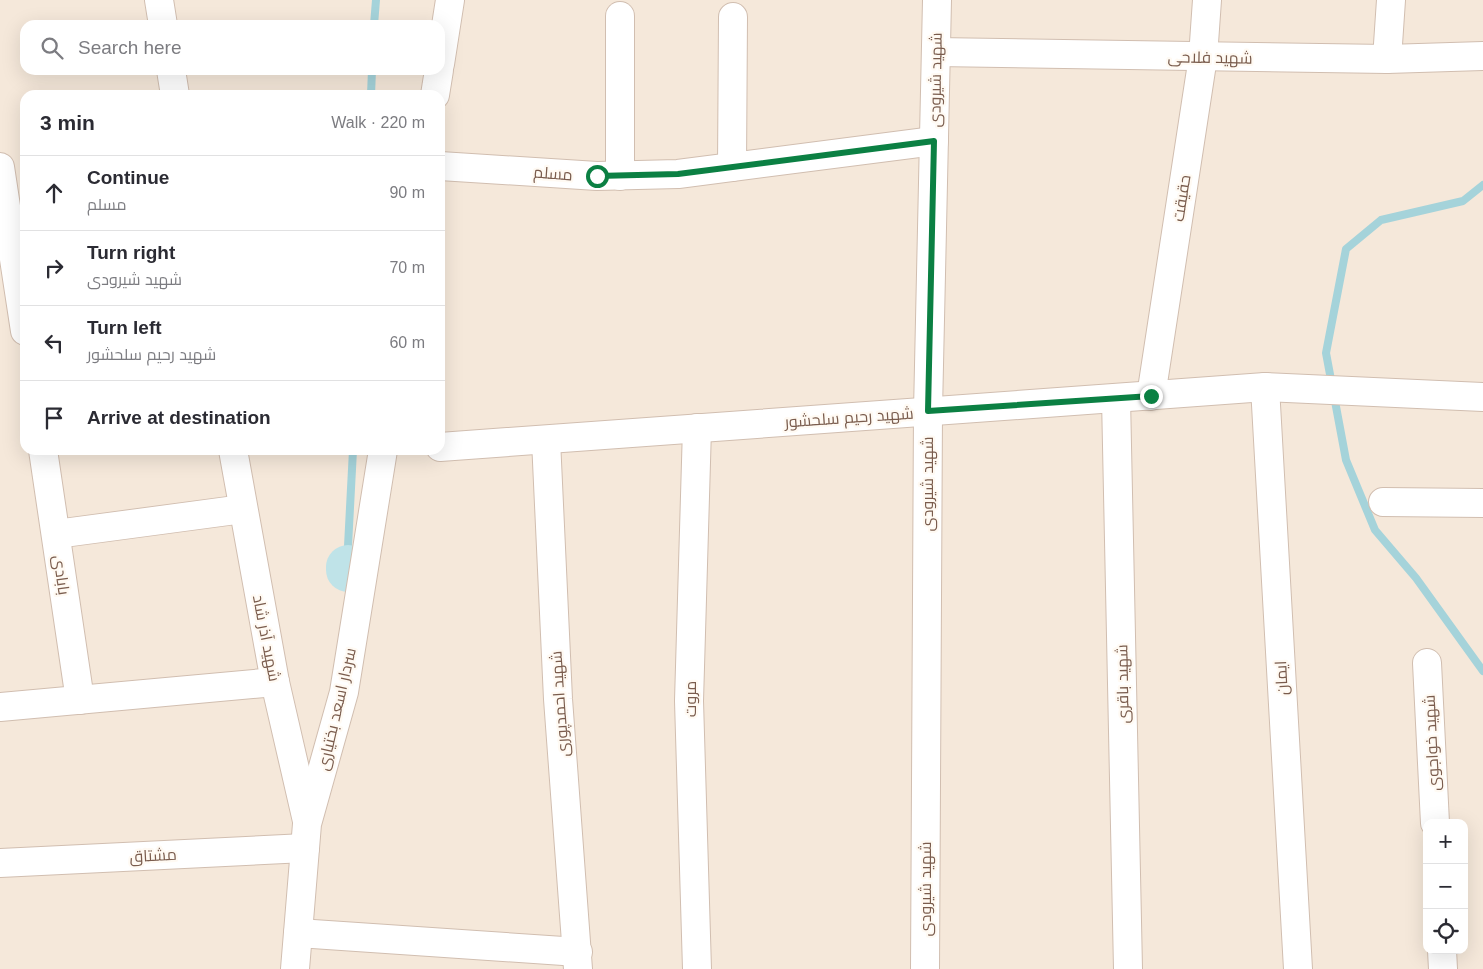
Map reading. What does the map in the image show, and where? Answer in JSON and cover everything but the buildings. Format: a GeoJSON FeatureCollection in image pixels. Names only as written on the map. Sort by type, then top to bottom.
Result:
{"type":"FeatureCollection","features":[{"type":"Feature","properties":{"kind":"street"},"geometry":{"type":"LineString","coordinates":[[159,0],[162,20]]}},
{"type":"Feature","properties":{"kind":"street"},"geometry":{"type":"LineString","coordinates":[[445,32],[450,0]]}},
{"type":"Feature","properties":{"kind":"street","name":"شهید شیرودی"},"geometry":{"type":"LineString","coordinates":[[925,969],[928,411],[937,0]]}},
{"type":"Feature","properties":{"kind":"street","name":"حقیقت"},"geometry":{"type":"LineString","coordinates":[[1151,396],[1203,57],[1208,0]]}},
{"type":"Feature","properties":{"kind":"street"},"geometry":{"type":"LineString","coordinates":[[1387,59],[1390,0]]}},
{"type":"Feature","properties":{"kind":"street"},"geometry":{"type":"LineString","coordinates":[[620,16],[620,176]]}},
{"type":"Feature","properties":{"kind":"street"},"geometry":{"type":"LineString","coordinates":[[732,167],[733,17]]}},
{"type":"Feature","properties":{"kind":"street","name":"شهید فلاحی"},"geometry":{"type":"LineString","coordinates":[[936,52],[1387,59],[1483,56]]}},
{"type":"Feature","properties":{"kind":"street"},"geometry":{"type":"LineString","coordinates":[[172,75],[174,90]]}},
{"type":"Feature","properties":{"kind":"street"},"geometry":{"type":"LineString","coordinates":[[436,90],[438,75]]}},
{"type":"Feature","properties":{"kind":"street","name":"مسلم"},"geometry":{"type":"LineString","coordinates":[[445,166],[597,176],[678,174],[934,141]]}},
{"type":"Feature","properties":{"kind":"street"},"geometry":{"type":"LineString","coordinates":[[0,167],[20,299]]}},
{"type":"Feature","properties":{"kind":"street","name":"شهید رحیم سلحشور"},"geometry":{"type":"LineString","coordinates":[[445,447],[1265,387],[1483,397]]}},
{"type":"Feature","properties":{"kind":"street","name":"ایمان"},"geometry":{"type":"LineString","coordinates":[[1265,387],[1298,969]]}},
{"type":"Feature","properties":{"kind":"street","name":"شهید باقری"},"geometry":{"type":"LineString","coordinates":[[1116,398],[1128,969]]}},
{"type":"Feature","properties":{"kind":"street","name":"مروت"},"geometry":{"type":"LineString","coordinates":[[697,428],[689,701],[697,969]]}},
{"type":"Feature","properties":{"kind":"street","name":"شهید احمدپوری"},"geometry":{"type":"LineString","coordinates":[[546,440],[558,699],[578,960]]}},
{"type":"Feature","properties":{"kind":"street","name":"بابادی"},"geometry":{"type":"LineString","coordinates":[[44,455],[80,700]]}},
{"type":"Feature","properties":{"kind":"street","name":"شهید آذر شاد"},"geometry":{"type":"LineString","coordinates":[[235,455],[275,682],[306,836]]}},
{"type":"Feature","properties":{"kind":"street","name":"سردار اسعد بختیاری"},"geometry":{"type":"LineString","coordinates":[[295,969],[306,836],[344,692],[387,455]]}},
{"type":"Feature","properties":{"kind":"street"},"geometry":{"type":"LineString","coordinates":[[1383,502],[1483,503]]}},
{"type":"Feature","properties":{"kind":"street"},"geometry":{"type":"LineString","coordinates":[[56,534],[243,509]]}},
{"type":"Feature","properties":{"kind":"street","name":"شهید خواجوی"},"geometry":{"type":"LineString","coordinates":[[1427,663],[1436,819]]}},
{"type":"Feature","properties":{"kind":"street"},"geometry":{"type":"LineString","coordinates":[[0,707],[275,682]]}},
{"type":"Feature","properties":{"kind":"street","name":"مشتاق"},"geometry":{"type":"LineString","coordinates":[[0,863],[306,836]]}},
{"type":"Feature","properties":{"kind":"street"},"geometry":{"type":"LineString","coordinates":[[298,933],[578,960]]}},
{"type":"Feature","properties":{"kind":"street"},"geometry":{"type":"LineString","coordinates":[[1442,954],[1443,969]]}},
{"type":"Feature","properties":{"kind":"shaded area"},"geometry":{"type":"Polygon","coordinates":[[[0,0],[1483,0],[1483,969],[0,969],[0,0]]]}},
{"type":"Feature","properties":{"kind":"waterway"},"geometry":{"type":"LineString","coordinates":[[374,20],[376,0]]}},
{"type":"Feature","properties":{"kind":"waterway"},"geometry":{"type":"LineString","coordinates":[[371,90],[372,75]]}},
{"type":"Feature","properties":{"kind":"waterway"},"geometry":{"type":"LineString","coordinates":[[1483,185],[1463,201],[1381,220],[1346,249],[1326,353],[1346,460],[1375,530],[1416,578],[1483,671]]}},
{"type":"Feature","properties":{"kind":"waterway"},"geometry":{"type":"LineString","coordinates":[[348,567],[353,455]]}},
{"type":"Feature","properties":{"kind":"route"},"geometry":{"type":"LineString","coordinates":[[597,176],[678,174],[934,141],[928,411],[1151,396]]}}]}
